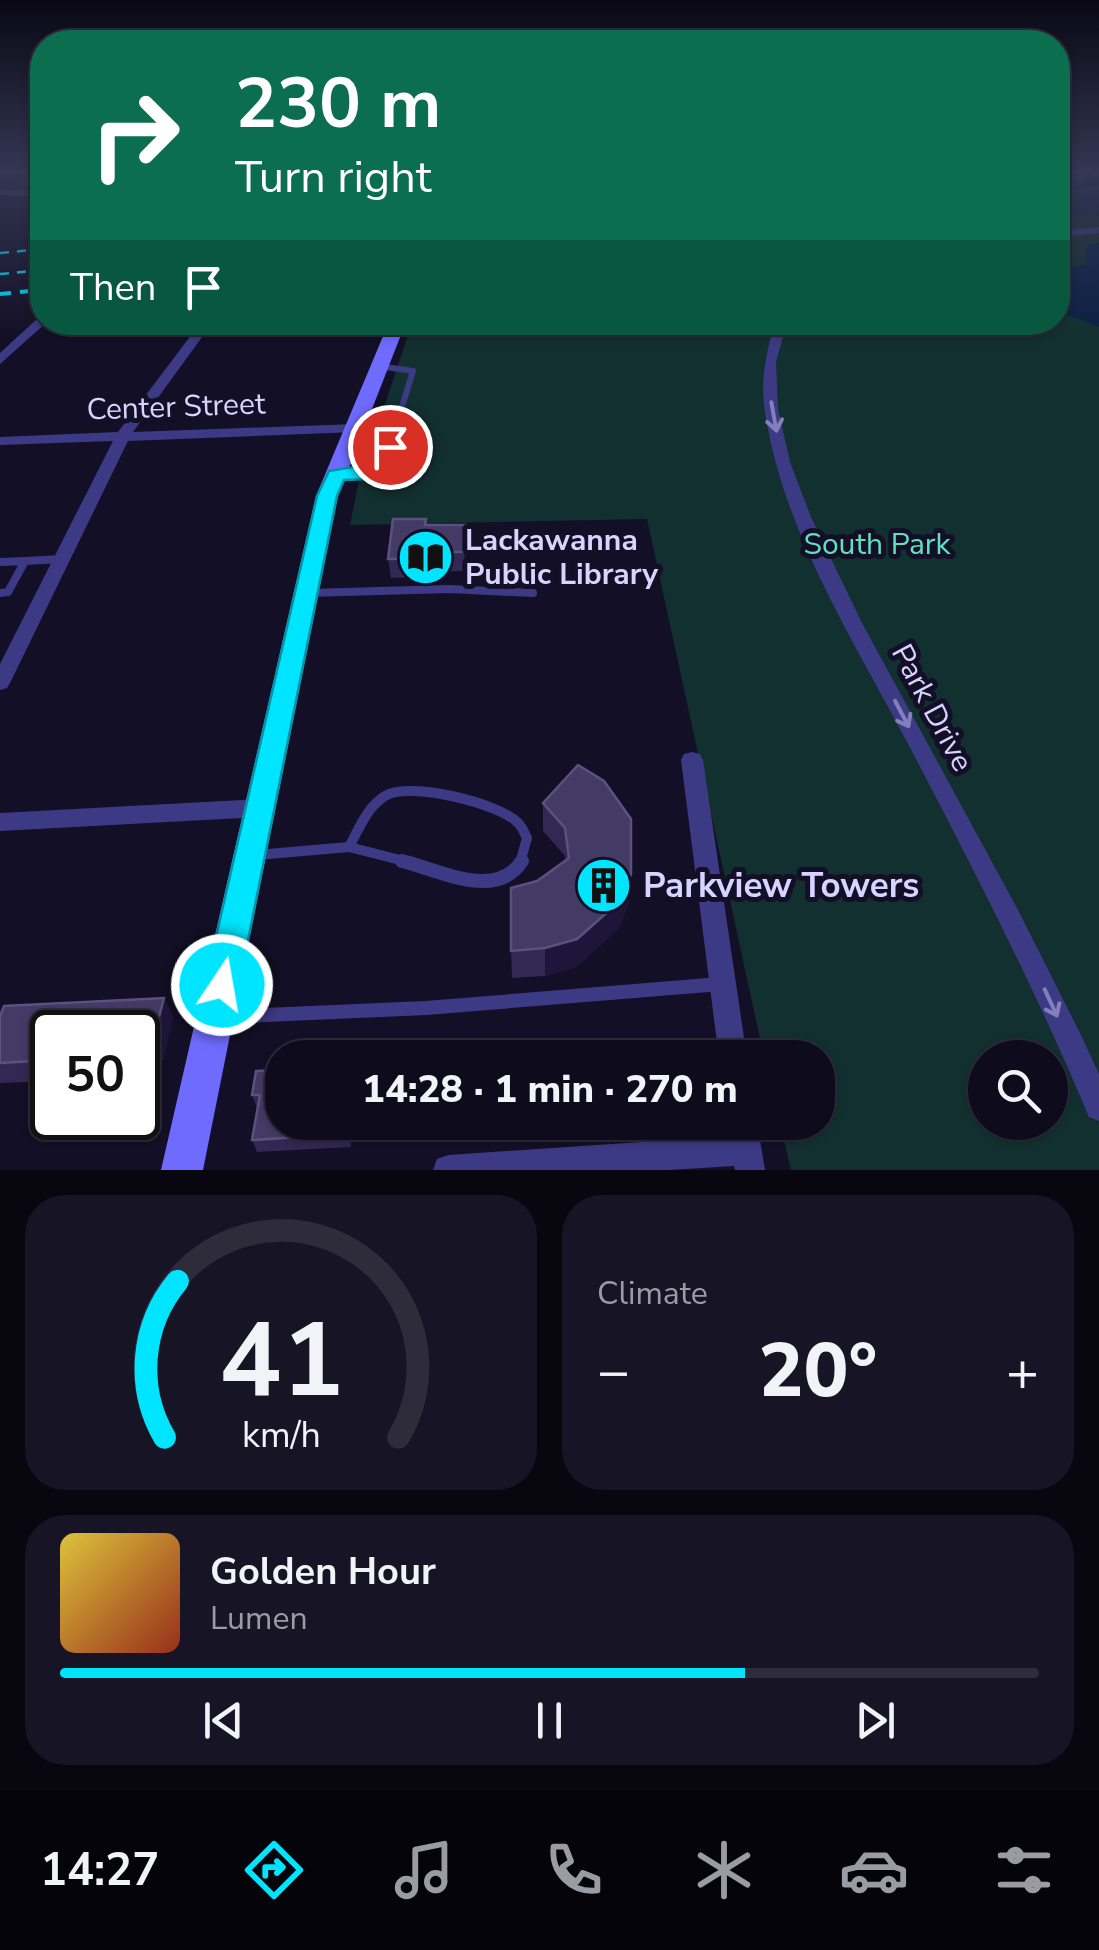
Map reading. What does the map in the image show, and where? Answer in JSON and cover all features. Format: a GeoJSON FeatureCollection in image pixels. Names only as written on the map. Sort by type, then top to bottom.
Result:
{"type":"FeatureCollection","features":[{"type":"Feature","properties":{"kind":"main road"},"geometry":{"type":"LineString","coordinates":[[182,1170],[327,496],[392,335]]}},
{"type":"Feature","properties":{"kind":"street"},"geometry":{"type":"LineString","coordinates":[[1070,233],[1099,230]]}},
{"type":"Feature","properties":{"kind":"street"},"geometry":{"type":"LineString","coordinates":[[0,360],[30,331]]}},
{"type":"Feature","properties":{"kind":"street"},"geometry":{"type":"LineString","coordinates":[[0,683],[123,436],[197,335]]}},
{"type":"Feature","properties":{"kind":"street","name":"Park Drive"},"geometry":{"type":"LineString","coordinates":[[774,335],[770,392],[784,465],[806,528],[852,624],[1012,921],[1099,1107]]}},
{"type":"Feature","properties":{"kind":"street","name":"Center Street"},"geometry":{"type":"LineString","coordinates":[[0,441],[355,426]]}},
{"type":"Feature","properties":{"kind":"street"},"geometry":{"type":"LineString","coordinates":[[692,760],[730,1040]]}},
{"type":"Feature","properties":{"kind":"street"},"geometry":{"type":"LineString","coordinates":[[0,822],[260,808]]}},
{"type":"Feature","properties":{"kind":"street"},"geometry":{"type":"LineString","coordinates":[[448,1170],[746,1147]]}},
{"type":"Feature","properties":{"kind":"lane"},"geometry":{"type":"LineString","coordinates":[[336,475],[371,473],[384,466],[413,371],[379,366]]}},
{"type":"Feature","properties":{"kind":"lane"},"geometry":{"type":"LineString","coordinates":[[355,426],[397,426]]}},
{"type":"Feature","properties":{"kind":"lane"},"geometry":{"type":"LineString","coordinates":[[0,562],[62,559]]}},
{"type":"Feature","properties":{"kind":"lane"},"geometry":{"type":"LineString","coordinates":[[0,593],[8,592],[25,561]]}},
{"type":"Feature","properties":{"kind":"lane"},"geometry":{"type":"LineString","coordinates":[[306,593],[450,589],[533,594]]}},
{"type":"Feature","properties":{"kind":"lane"},"geometry":{"type":"LineString","coordinates":[[250,856],[350,846],[488,883],[504,880],[518,868],[528,847],[527,832],[510,812],[403,789],[389,790],[377,798],[350,846]]}},
{"type":"Feature","properties":{"kind":"lane"},"geometry":{"type":"LineString","coordinates":[[215,1017],[426,1008],[722,984]]}},
{"type":"Feature","properties":{"kind":"green space","name":"South Park"},"geometry":{"type":"Polygon","coordinates":[[[1070,229],[1099,229],[1099,1170],[791,1170],[784,1140],[835,1140],[835,1040],[760,1040],[647,519],[350,525],[358,485],[408,335],[1070,335],[1070,229]]]}},
{"type":"Feature","properties":{"kind":"water"},"geometry":{"type":"Polygon","coordinates":[[[1099,243],[1099,327],[1070,316],[1070,267],[1087,264],[1085,253],[1089,244],[1099,243]]]}},
{"type":"Feature","properties":{"kind":"building"},"geometry":{"type":"Polygon","coordinates":[[[393,519],[426,519],[425,525],[466,525],[464,552],[433,552],[433,558],[388,559],[393,519]]]}},
{"type":"Feature","properties":{"kind":"building","name":"Parkview Towers"},"geometry":{"type":"Polygon","coordinates":[[[578,765],[604,781],[631,819],[631,874],[621,900],[577,939],[545,948],[511,951],[511,888],[537,881],[569,858],[565,828],[543,803],[578,765]]]}},
{"type":"Feature","properties":{"kind":"building"},"geometry":{"type":"Polygon","coordinates":[[[164,998],[160,1013],[160,1010],[30,1010],[30,1061],[0,1063],[0,1016],[4,1006],[164,998]]]}},
{"type":"Feature","properties":{"kind":"building"},"geometry":{"type":"Polygon","coordinates":[[[256,1071],[265,1071],[265,1139],[252,1140],[260,1095],[252,1095],[256,1071]]]}},
{"type":"Feature","properties":{"kind":"railway"},"geometry":{"type":"LineString","coordinates":[[0,253],[30,250]]}},
{"type":"Feature","properties":{"kind":"railway"},"geometry":{"type":"LineString","coordinates":[[0,274],[30,271]]}},
{"type":"Feature","properties":{"kind":"railway"},"geometry":{"type":"LineString","coordinates":[[0,294],[30,291]]}},
{"type":"Feature","properties":{"kind":"place","name":"Lackawanna Public Library"},"geometry":{"type":"Point","coordinates":[426,557]}},
{"type":"Feature","properties":{"kind":"place","name":"Parkview Towers"},"geometry":{"type":"Point","coordinates":[604,885]}},
{"type":"Feature","properties":{"kind":"route"},"geometry":{"type":"LineString","coordinates":[[222,985],[327,496],[336,475],[371,473],[384,466],[390,447]]}}]}
